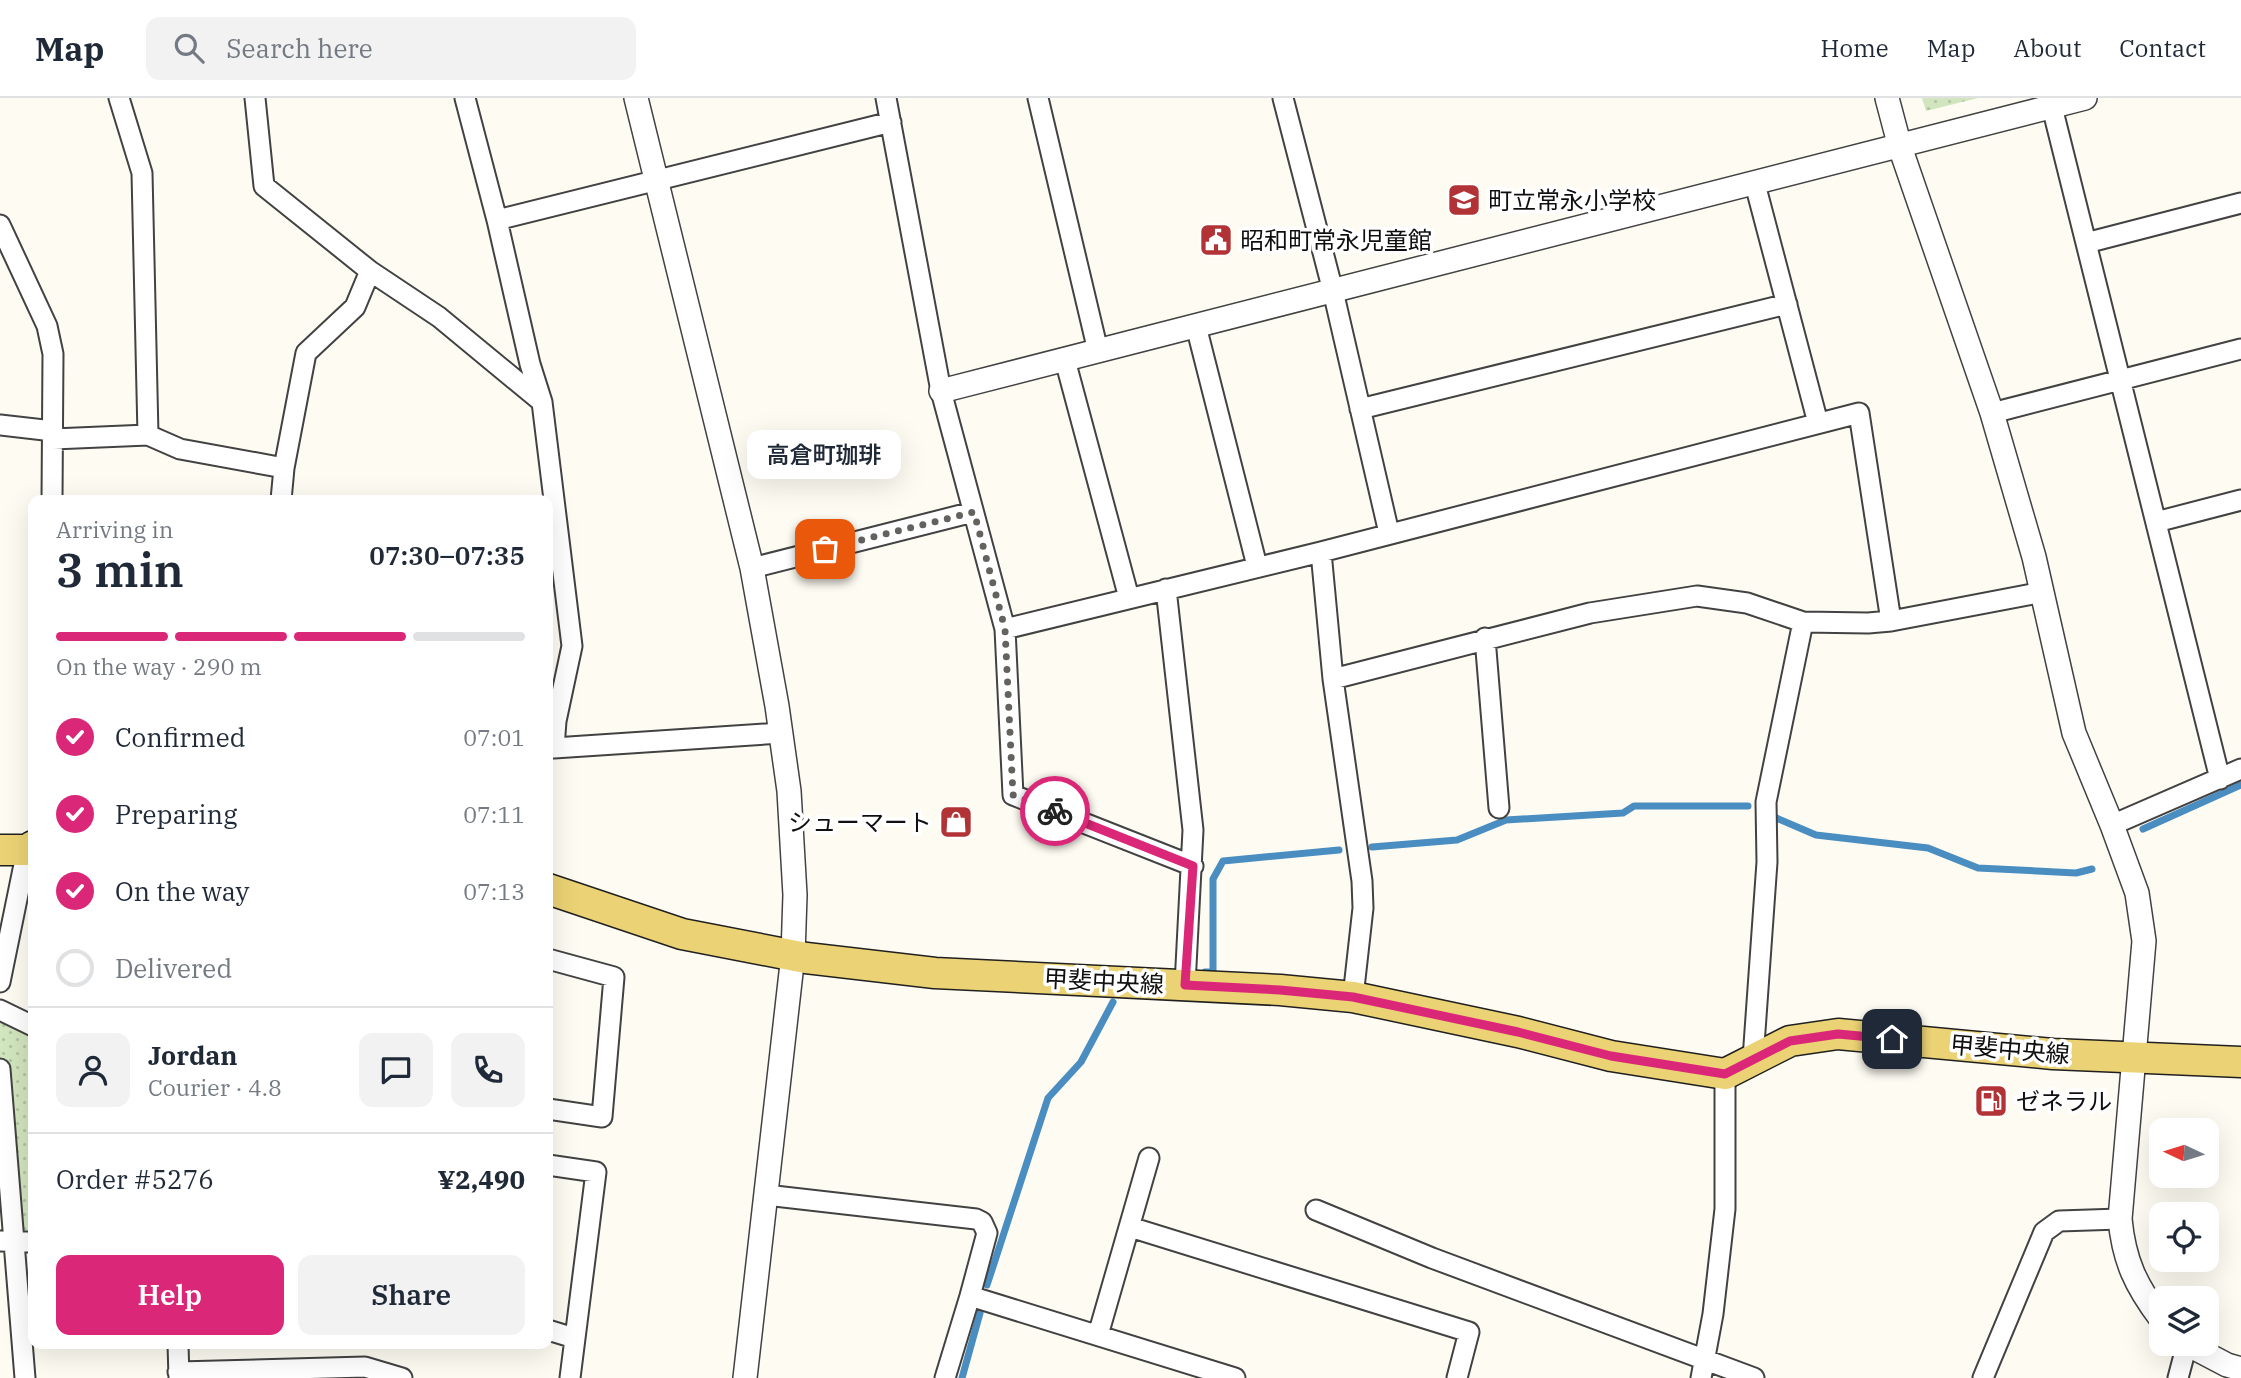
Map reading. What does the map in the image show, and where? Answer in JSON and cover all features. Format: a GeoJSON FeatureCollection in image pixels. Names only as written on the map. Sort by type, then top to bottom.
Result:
{"type":"FeatureCollection","features":[{"type":"Feature","properties":{"kind":"main road","name":"甲斐中央線"},"geometry":{"type":"LineString","coordinates":[[553,891],[682,934],[793,956],[935,973],[1280,990],[1353,997],[1518,1032],[1611,1056],[1725,1074],[1790,1041],[1838,1034],[2053,1054],[2241,1062]]}},
{"type":"Feature","properties":{"kind":"street"},"geometry":{"type":"LineString","coordinates":[[119,98],[142,173],[148,435]]}},
{"type":"Feature","properties":{"kind":"street"},"geometry":{"type":"LineString","coordinates":[[255,98],[264,186],[370,271],[439,317],[542,402]]}},
{"type":"Feature","properties":{"kind":"street"},"geometry":{"type":"LineString","coordinates":[[466,98],[530,364],[542,402],[572,646],[553,737]]}},
{"type":"Feature","properties":{"kind":"street"},"geometry":{"type":"LineString","coordinates":[[636,98],[752,568],[789,791],[795,895],[793,956],[745,1378]]}},
{"type":"Feature","properties":{"kind":"street"},"geometry":{"type":"LineString","coordinates":[[886,98],[941,391],[1005,629],[1013,795],[1193,866]]}},
{"type":"Feature","properties":{"kind":"street"},"geometry":{"type":"LineString","coordinates":[[1038,98],[1098,351]]}},
{"type":"Feature","properties":{"kind":"street"},"geometry":{"type":"LineString","coordinates":[[1283,98],[1389,533]]}},
{"type":"Feature","properties":{"kind":"street"},"geometry":{"type":"LineString","coordinates":[[1887,98],[1900,147],[1992,413],[2043,592],[2074,733],[2137,893],[2144,941],[2120,1219],[2123,1250],[2139,1290],[2149,1303]]}},
{"type":"Feature","properties":{"kind":"street"},"geometry":{"type":"LineString","coordinates":[[941,391],[2085,98]]}},
{"type":"Feature","properties":{"kind":"street"},"geometry":{"type":"LineString","coordinates":[[2052,107],[2220,779]]}},
{"type":"Feature","properties":{"kind":"street"},"geometry":{"type":"LineString","coordinates":[[497,219],[891,122]]}},
{"type":"Feature","properties":{"kind":"street"},"geometry":{"type":"LineString","coordinates":[[1755,184],[1818,423]]}},
{"type":"Feature","properties":{"kind":"street"},"geometry":{"type":"LineString","coordinates":[[2086,243],[2241,203]]}},
{"type":"Feature","properties":{"kind":"street"},"geometry":{"type":"LineString","coordinates":[[0,225],[47,326],[53,354],[52,495]]}},
{"type":"Feature","properties":{"kind":"street"},"geometry":{"type":"LineString","coordinates":[[281,495],[284,468],[306,353],[355,307],[370,271]]}},
{"type":"Feature","properties":{"kind":"street"},"geometry":{"type":"LineString","coordinates":[[1360,410],[1787,304]]}},
{"type":"Feature","properties":{"kind":"street"},"geometry":{"type":"LineString","coordinates":[[1196,326],[1257,566]]}},
{"type":"Feature","properties":{"kind":"street"},"geometry":{"type":"LineString","coordinates":[[1992,413],[2241,349]]}},
{"type":"Feature","properties":{"kind":"street"},"geometry":{"type":"LineString","coordinates":[[1065,360],[1129,598]]}},
{"type":"Feature","properties":{"kind":"street"},"geometry":{"type":"LineString","coordinates":[[1005,629],[1321,552],[1859,412],[1891,621]]}},
{"type":"Feature","properties":{"kind":"street"},"geometry":{"type":"LineString","coordinates":[[0,425],[53,435],[148,435],[180,449],[284,468]]}},
{"type":"Feature","properties":{"kind":"street"},"geometry":{"type":"LineString","coordinates":[[2156,522],[2241,500]]}},
{"type":"Feature","properties":{"kind":"street"},"geometry":{"type":"LineString","coordinates":[[752,568],[974,512]]}},
{"type":"Feature","properties":{"kind":"street"},"geometry":{"type":"LineString","coordinates":[[1321,552],[1333,679],[1363,881],[1363,908],[1353,997]]}},
{"type":"Feature","properties":{"kind":"street"},"geometry":{"type":"LineString","coordinates":[[1166,589],[1193,830],[1185,985]]}},
{"type":"Feature","properties":{"kind":"street"},"geometry":{"type":"LineString","coordinates":[[1333,679],[1590,613],[1697,596],[1747,603],[1803,622],[1868,623],[2043,592]]}},
{"type":"Feature","properties":{"kind":"street"},"geometry":{"type":"LineString","coordinates":[[1753,1059],[1767,862],[1766,802],[1803,622]]}},
{"type":"Feature","properties":{"kind":"street"},"geometry":{"type":"LineString","coordinates":[[1485,638],[1499,808]]}},
{"type":"Feature","properties":{"kind":"street"},"geometry":{"type":"LineString","coordinates":[[553,748],[781,733]]}},
{"type":"Feature","properties":{"kind":"street"},"geometry":{"type":"LineString","coordinates":[[2112,825],[2241,769]]}},
{"type":"Feature","properties":{"kind":"street"},"geometry":{"type":"LineString","coordinates":[[0,982],[20,849]]}},
{"type":"Feature","properties":{"kind":"street"},"geometry":{"type":"LineString","coordinates":[[553,960],[614,977],[602,1117],[553,1110]]}},
{"type":"Feature","properties":{"kind":"street"},"geometry":{"type":"LineString","coordinates":[[0,1010],[28,1024]]}},
{"type":"Feature","properties":{"kind":"street"},"geometry":{"type":"LineString","coordinates":[[0,1069],[25,1378]]}},
{"type":"Feature","properties":{"kind":"street"},"geometry":{"type":"LineString","coordinates":[[1703,1368],[1725,1209],[1725,1074]]}},
{"type":"Feature","properties":{"kind":"street"},"geometry":{"type":"LineString","coordinates":[[1098,1335],[1149,1158]]}},
{"type":"Feature","properties":{"kind":"street"},"geometry":{"type":"LineString","coordinates":[[553,1166],[596,1172],[570,1378]]}},
{"type":"Feature","properties":{"kind":"street"},"geometry":{"type":"LineString","coordinates":[[766,1195],[976,1219],[982,1222],[987,1234],[945,1378]]}},
{"type":"Feature","properties":{"kind":"street"},"geometry":{"type":"LineString","coordinates":[[1316,1210],[1703,1368],[1754,1378]]}},
{"type":"Feature","properties":{"kind":"street"},"geometry":{"type":"LineString","coordinates":[[1983,1378],[2044,1232],[2059,1221],[2120,1219]]}},
{"type":"Feature","properties":{"kind":"street"},"geometry":{"type":"LineString","coordinates":[[1130,1227],[1469,1332],[1457,1378]]}},
{"type":"Feature","properties":{"kind":"street"},"geometry":{"type":"LineString","coordinates":[[970,1296],[1234,1378]]}},
{"type":"Feature","properties":{"kind":"street"},"geometry":{"type":"LineString","coordinates":[[553,1332],[574,1338]]}},
{"type":"Feature","properties":{"kind":"street"},"geometry":{"type":"LineString","coordinates":[[178,1349],[178,1375],[365,1367],[402,1378]]}},
{"type":"Feature","properties":{"kind":"street"},"geometry":{"type":"LineString","coordinates":[[2178,1378],[2184,1356]]}},
{"type":"Feature","properties":{"kind":"street"},"geometry":{"type":"LineString","coordinates":[[2210,1356],[2241,1369]]}},
{"type":"Feature","properties":{"kind":"green space"},"geometry":{"type":"Polygon","coordinates":[[[1922,98],[1978,98],[1926,111],[1922,98]]]}},
{"type":"Feature","properties":{"kind":"green space"},"geometry":{"type":"Polygon","coordinates":[[[0,1010],[28,1024],[28,1242],[15,1242],[0,1069],[0,1010]]]}},
{"type":"Feature","properties":{"kind":"waterway"},"geometry":{"type":"LineString","coordinates":[[2143,829],[2241,785]]}},
{"type":"Feature","properties":{"kind":"waterway"},"geometry":{"type":"LineString","coordinates":[[1372,847],[1457,840],[1506,820],[1623,813],[1634,806],[1748,806]]}},
{"type":"Feature","properties":{"kind":"waterway"},"geometry":{"type":"LineString","coordinates":[[1774,817],[1816,835],[1928,848],[1978,868],[2076,873],[2092,869]]}},
{"type":"Feature","properties":{"kind":"waterway"},"geometry":{"type":"LineString","coordinates":[[1205,972],[1213,972],[1213,879],[1223,861],[1339,850]]}},
{"type":"Feature","properties":{"kind":"waterway"},"geometry":{"type":"LineString","coordinates":[[987,1285],[1048,1098],[1081,1062],[1113,1002]]}},
{"type":"Feature","properties":{"kind":"waterway"},"geometry":{"type":"LineString","coordinates":[[962,1378],[980,1313]]}},
{"type":"Feature","properties":{"kind":"way so far"},"geometry":{"type":"LineString","coordinates":[[825,549],[974,512],[1005,629],[1013,795],[1055,811]]}},
{"type":"Feature","properties":{"kind":"place","name":"町立常永小学校"},"geometry":{"type":"Point","coordinates":[1464,200]}},
{"type":"Feature","properties":{"kind":"place","name":"昭和町常永児童館"},"geometry":{"type":"Point","coordinates":[1216,240]}},
{"type":"Feature","properties":{"kind":"place","name":"高倉町珈琲"},"geometry":{"type":"Point","coordinates":[825,549]}},
{"type":"Feature","properties":{"kind":"place","name":"シューマート"},"geometry":{"type":"Point","coordinates":[956,822]}},
{"type":"Feature","properties":{"kind":"place","name":"ゼネラル"},"geometry":{"type":"Point","coordinates":[1991,1101]}},
{"type":"Feature","properties":{"kind":"route"},"geometry":{"type":"LineString","coordinates":[[1055,811],[1193,866],[1185,985],[1353,997],[1518,1032],[1611,1056],[1725,1074],[1790,1041],[1838,1034],[1892,1039]]}}]}
